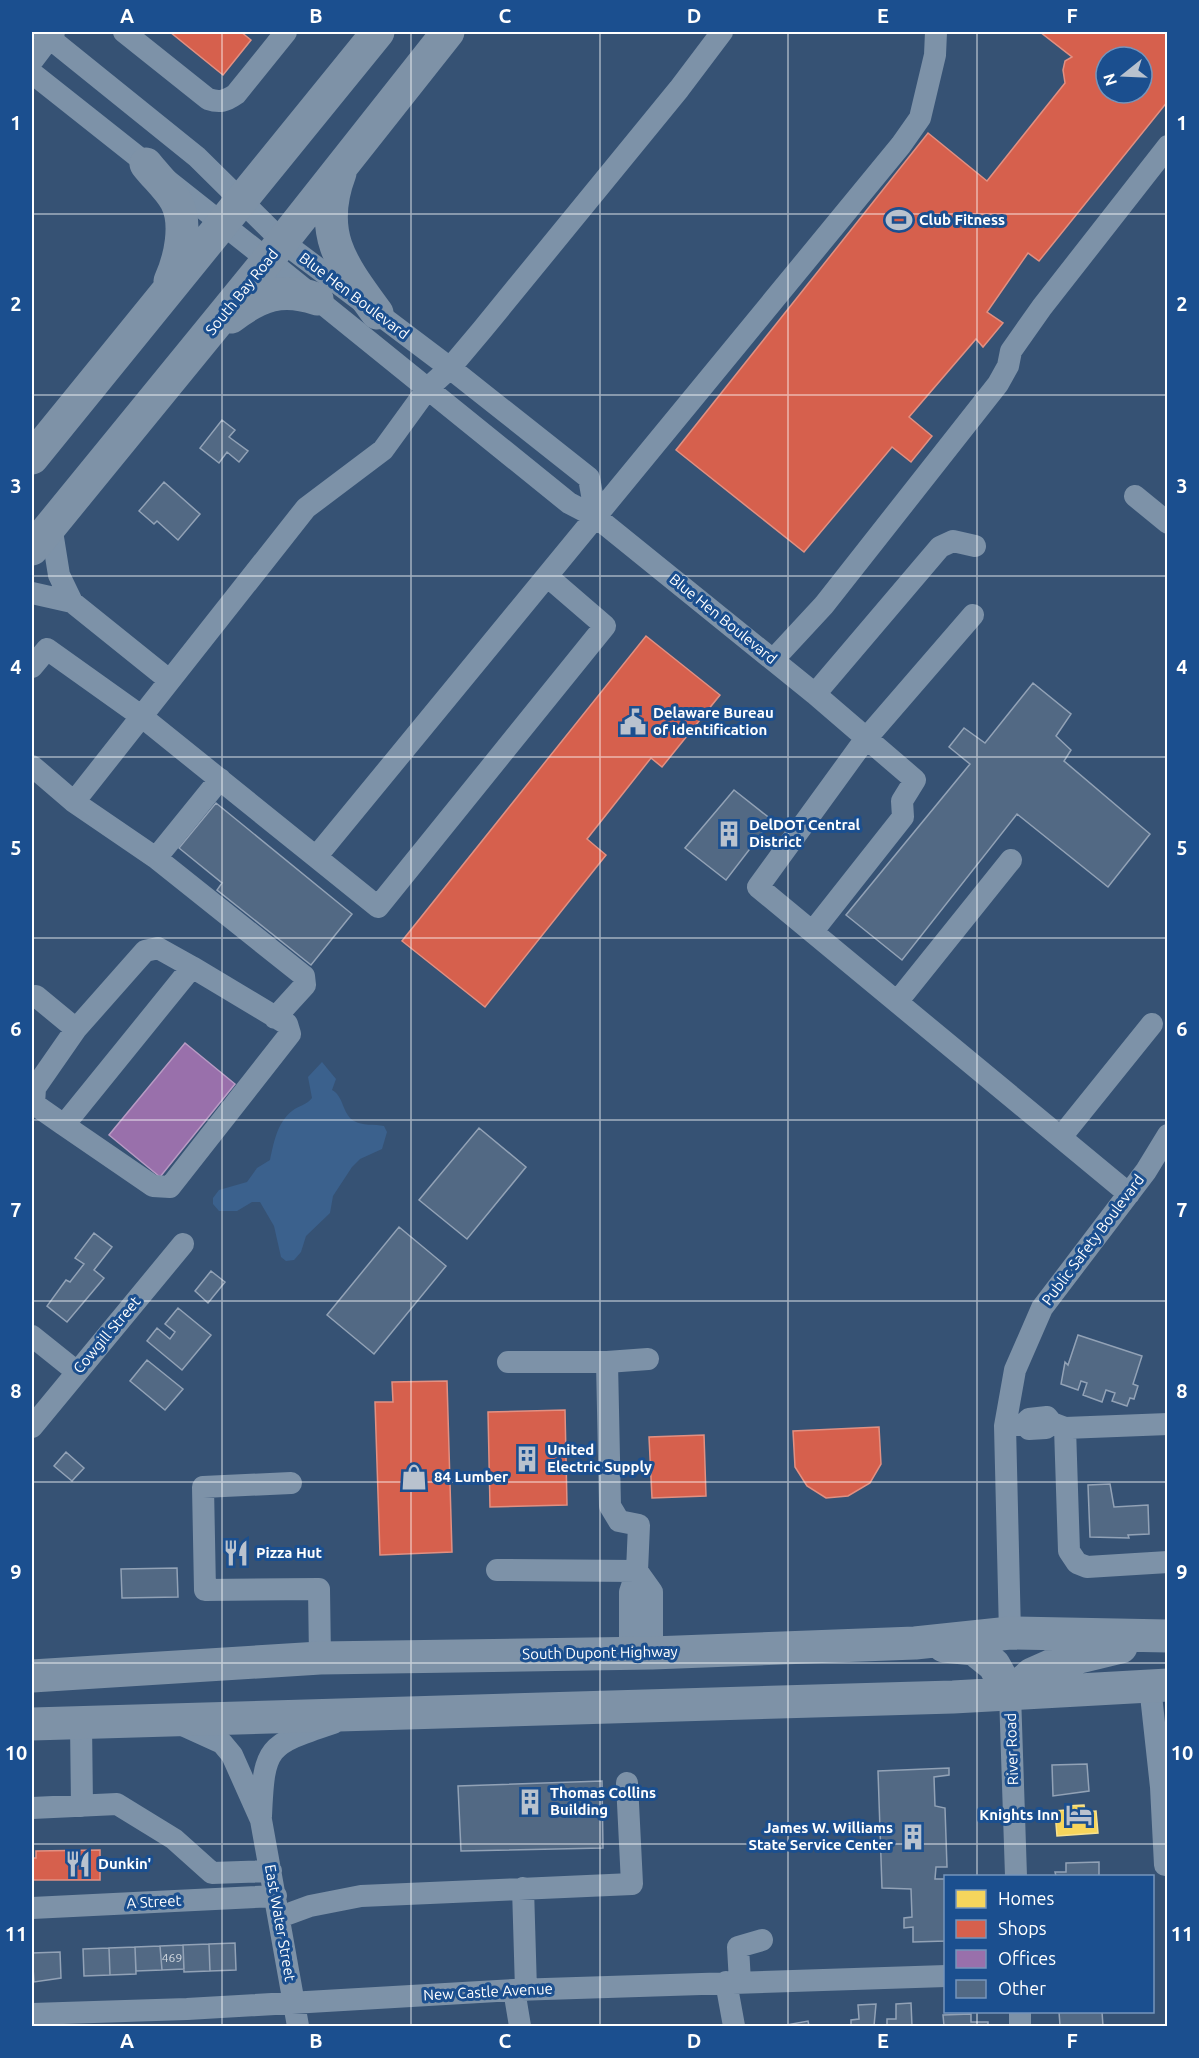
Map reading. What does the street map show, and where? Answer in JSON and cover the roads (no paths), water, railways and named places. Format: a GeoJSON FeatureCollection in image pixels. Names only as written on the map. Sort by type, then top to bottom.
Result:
{"type":"FeatureCollection","features":[{"type":"Feature","properties":{"kind":"highway","name":"South Bay Road"},"geometry":{"type":"LineString","coordinates":[[41,537],[275,251],[446,33]]}},
{"type":"Feature","properties":{"kind":"highway"},"geometry":{"type":"LineString","coordinates":[[32,458],[231,213],[365,36]]}},
{"type":"Feature","properties":{"kind":"highway"},"geometry":{"type":"LineString","coordinates":[[146,164],[175,199],[182,217],[178,255],[162,297]]}},
{"type":"Feature","properties":{"kind":"highway"},"geometry":{"type":"LineString","coordinates":[[344,164],[331,205],[334,245],[346,270],[377,313]]}},
{"type":"Feature","properties":{"kind":"highway"},"geometry":{"type":"LineString","coordinates":[[208,334],[246,305],[266,295],[289,292],[317,299]]}},
{"type":"Feature","properties":{"kind":"highway"},"geometry":{"type":"LineString","coordinates":[[953,1697],[994,1665],[1010,1633]]}},
{"type":"Feature","properties":{"kind":"highway"},"geometry":{"type":"LineString","coordinates":[[1010,1633],[1022,1666],[1033,1686]]}},
{"type":"Feature","properties":{"kind":"highway","name":"South Dupont Highway"},"geometry":{"type":"LineString","coordinates":[[32,1676],[320,1658],[641,1653],[915,1643],[1010,1633],[1167,1636]]}},
{"type":"Feature","properties":{"kind":"highway"},"geometry":{"type":"LineString","coordinates":[[1033,1686],[1059,1662],[1116,1647],[1167,1641]]}},
{"type":"Feature","properties":{"kind":"highway"},"geometry":{"type":"LineString","coordinates":[[915,1643],[974,1649],[994,1665],[1033,1686]]}},
{"type":"Feature","properties":{"kind":"highway"},"geometry":{"type":"LineString","coordinates":[[32,1724],[953,1697],[1033,1686],[1159,1686]]}},
{"type":"Feature","properties":{"kind":"street"},"geometry":{"type":"LineString","coordinates":[[124,32],[208,99],[217,102],[227,100],[236,94],[286,32]]}},
{"type":"Feature","properties":{"kind":"street"},"geometry":{"type":"LineString","coordinates":[[74,802],[306,508],[383,450],[428,388],[450,368],[671,98],[722,32]]}},
{"type":"Feature","properties":{"kind":"street"},"geometry":{"type":"LineString","coordinates":[[316,857],[919,121],[930,81],[936,32]]}},
{"type":"Feature","properties":{"kind":"street"},"geometry":{"type":"LineString","coordinates":[[32,61],[48,33]]}},
{"type":"Feature","properties":{"kind":"street","name":"Blue Hen Boulevard"},"geometry":{"type":"LineString","coordinates":[[48,33],[197,157],[231,213],[275,251],[377,313],[589,478],[596,517]]}},
{"type":"Feature","properties":{"kind":"street","name":"Blue Hen Boulevard"},"geometry":{"type":"LineString","coordinates":[[32,73],[146,164],[231,213],[275,251],[317,299],[569,503],[596,517],[794,676],[915,780],[902,801],[903,817],[813,931]]}},
{"type":"Feature","properties":{"kind":"street"},"geometry":{"type":"LineString","coordinates":[[773,660],[824,605],[998,384],[1008,366],[1011,351],[1042,307],[1167,146]]}},
{"type":"Feature","properties":{"kind":"street"},"geometry":{"type":"LineString","coordinates":[[1135,496],[1167,523]]}},
{"type":"Feature","properties":{"kind":"street"},"geometry":{"type":"LineString","coordinates":[[41,537],[72,602],[169,680]]}},
{"type":"Feature","properties":{"kind":"street"},"geometry":{"type":"LineString","coordinates":[[815,694],[940,547],[953,541],[975,546]]}},
{"type":"Feature","properties":{"kind":"street"},"geometry":{"type":"LineString","coordinates":[[32,667],[47,649],[141,716],[378,907],[605,626],[547,576]]}},
{"type":"Feature","properties":{"kind":"street"},"geometry":{"type":"LineString","coordinates":[[32,593],[72,602]]}},
{"type":"Feature","properties":{"kind":"street"},"geometry":{"type":"LineString","coordinates":[[973,615],[866,739],[758,887],[1129,1194]]}},
{"type":"Feature","properties":{"kind":"street"},"geometry":{"type":"LineString","coordinates":[[32,766],[74,802],[156,858],[304,976],[305,985],[275,1018]]}},
{"type":"Feature","properties":{"kind":"street"},"geometry":{"type":"LineString","coordinates":[[156,858],[220,779]]}},
{"type":"Feature","properties":{"kind":"street"},"geometry":{"type":"LineString","coordinates":[[897,1002],[1011,860]]}},
{"type":"Feature","properties":{"kind":"street"},"geometry":{"type":"LineString","coordinates":[[158,948],[275,1018],[287,1024],[290,1034],[170,1186],[153,1186],[34,1104],[35,1088],[76,1029],[145,951],[158,948]]}},
{"type":"Feature","properties":{"kind":"street"},"geometry":{"type":"LineString","coordinates":[[64,1125],[192,967]]}},
{"type":"Feature","properties":{"kind":"street"},"geometry":{"type":"LineString","coordinates":[[33,996],[76,1029]]}},
{"type":"Feature","properties":{"kind":"street"},"geometry":{"type":"LineString","coordinates":[[1061,1137],[1152,1024]]}},
{"type":"Feature","properties":{"kind":"street","name":"Public Safety Boulevard"},"geometry":{"type":"LineString","coordinates":[[1010,1633],[1015,1370],[1042,1308],[1060,1281],[1129,1194],[1167,1135]]}},
{"type":"Feature","properties":{"kind":"street","name":"Cowgill Street"},"geometry":{"type":"LineString","coordinates":[[32,1427],[183,1244]]}},
{"type":"Feature","properties":{"kind":"street"},"geometry":{"type":"LineString","coordinates":[[32,1336],[77,1372]]}},
{"type":"Feature","properties":{"kind":"street"},"geometry":{"type":"LineString","coordinates":[[508,1362],[607,1362],[648,1359]]}},
{"type":"Feature","properties":{"kind":"street"},"geometry":{"type":"LineString","coordinates":[[607,1362],[610,1506],[619,1521],[639,1526],[637,1571],[652,1592],[641,1653]]}},
{"type":"Feature","properties":{"kind":"street"},"geometry":{"type":"LineString","coordinates":[[1015,1425],[1029,1429],[1059,1426],[1167,1424]]}},
{"type":"Feature","properties":{"kind":"street"},"geometry":{"type":"LineString","coordinates":[[1059,1426],[1069,1551],[1077,1563],[1087,1567],[1167,1562]]}},
{"type":"Feature","properties":{"kind":"street"},"geometry":{"type":"LineString","coordinates":[[291,1484],[203,1487],[205,1590],[319,1589],[320,1658]]}},
{"type":"Feature","properties":{"kind":"street"},"geometry":{"type":"LineString","coordinates":[[497,1570],[637,1571]]}},
{"type":"Feature","properties":{"kind":"street","name":"River Road"},"geometry":{"type":"LineString","coordinates":[[1016,1875],[1033,1686]]}},
{"type":"Feature","properties":{"kind":"street"},"geometry":{"type":"LineString","coordinates":[[1159,1686],[1165,1865],[1167,1865]]}},
{"type":"Feature","properties":{"kind":"street","name":"East Water Street"},"geometry":{"type":"LineString","coordinates":[[261,1820],[263,1772],[270,1752],[284,1740],[358,1715]]}},
{"type":"Feature","properties":{"kind":"street","name":"East Water Street"},"geometry":{"type":"LineString","coordinates":[[171,1720],[222,1743],[232,1755],[261,1820],[298,2026]]}},
{"type":"Feature","properties":{"kind":"street"},"geometry":{"type":"LineString","coordinates":[[81,1723],[82,1806]]}},
{"type":"Feature","properties":{"kind":"street","name":"A Street"},"geometry":{"type":"LineString","coordinates":[[32,1908],[310,1906],[361,1896],[632,1884],[627,1782]]}},
{"type":"Feature","properties":{"kind":"street"},"geometry":{"type":"LineString","coordinates":[[32,1808],[117,1804],[174,1839],[212,1874],[271,1871]]}},
{"type":"Feature","properties":{"kind":"street"},"geometry":{"type":"LineString","coordinates":[[520,2026],[523,1888]]}},
{"type":"Feature","properties":{"kind":"street"},"geometry":{"type":"LineString","coordinates":[[734,2026],[733,1982],[738,1947],[762,1940]]}},
{"type":"Feature","properties":{"kind":"street","name":"New Castle Avenue"},"geometry":{"type":"LineString","coordinates":[[32,2014],[78,2020],[188,2018],[294,2001],[520,1990],[944,1976]]}},
{"type":"Feature","properties":{"kind":"water"},"geometry":{"type":"Polygon","coordinates":[[[322,1062],[336,1079],[332,1090],[339,1096],[350,1118],[361,1124],[384,1126],[387,1132],[382,1149],[360,1159],[352,1167],[333,1196],[330,1213],[306,1236],[301,1252],[294,1260],[286,1261],[281,1257],[274,1226],[260,1202],[252,1202],[237,1211],[219,1211],[213,1204],[213,1198],[219,1190],[247,1182],[257,1168],[270,1160],[277,1133],[283,1121],[292,1111],[312,1098],[308,1077],[322,1062]]]}},
{"type":"Feature","properties":{"kind":"place","name":"Club Fitness"},"geometry":{"type":"Point","coordinates":[899,220]}},
{"type":"Feature","properties":{"kind":"place","name":"Delaware Bureau of Identification"},"geometry":{"type":"Point","coordinates":[633,722]}},
{"type":"Feature","properties":{"kind":"place","name":"DelDOT Central District"},"geometry":{"type":"Point","coordinates":[729,834]}},
{"type":"Feature","properties":{"kind":"place","name":"United Electric Supply"},"geometry":{"type":"Point","coordinates":[527,1459]}},
{"type":"Feature","properties":{"kind":"place","name":"84 Lumber"},"geometry":{"type":"Point","coordinates":[414,1477]}},
{"type":"Feature","properties":{"kind":"place","name":"Pizza Hut"},"geometry":{"type":"Point","coordinates":[236,1553]}},
{"type":"Feature","properties":{"kind":"place","name":"Thomas Collins Building"},"geometry":{"type":"Point","coordinates":[530,1802]}},
{"type":"Feature","properties":{"kind":"place","name":"Knights Inn"},"geometry":{"type":"Point","coordinates":[1079,1815]}},
{"type":"Feature","properties":{"kind":"place","name":"James W. Williams State Service Center"},"geometry":{"type":"Point","coordinates":[913,1837]}},
{"type":"Feature","properties":{"kind":"place","name":"Dunkin'"},"geometry":{"type":"Point","coordinates":[78,1864]}}]}
